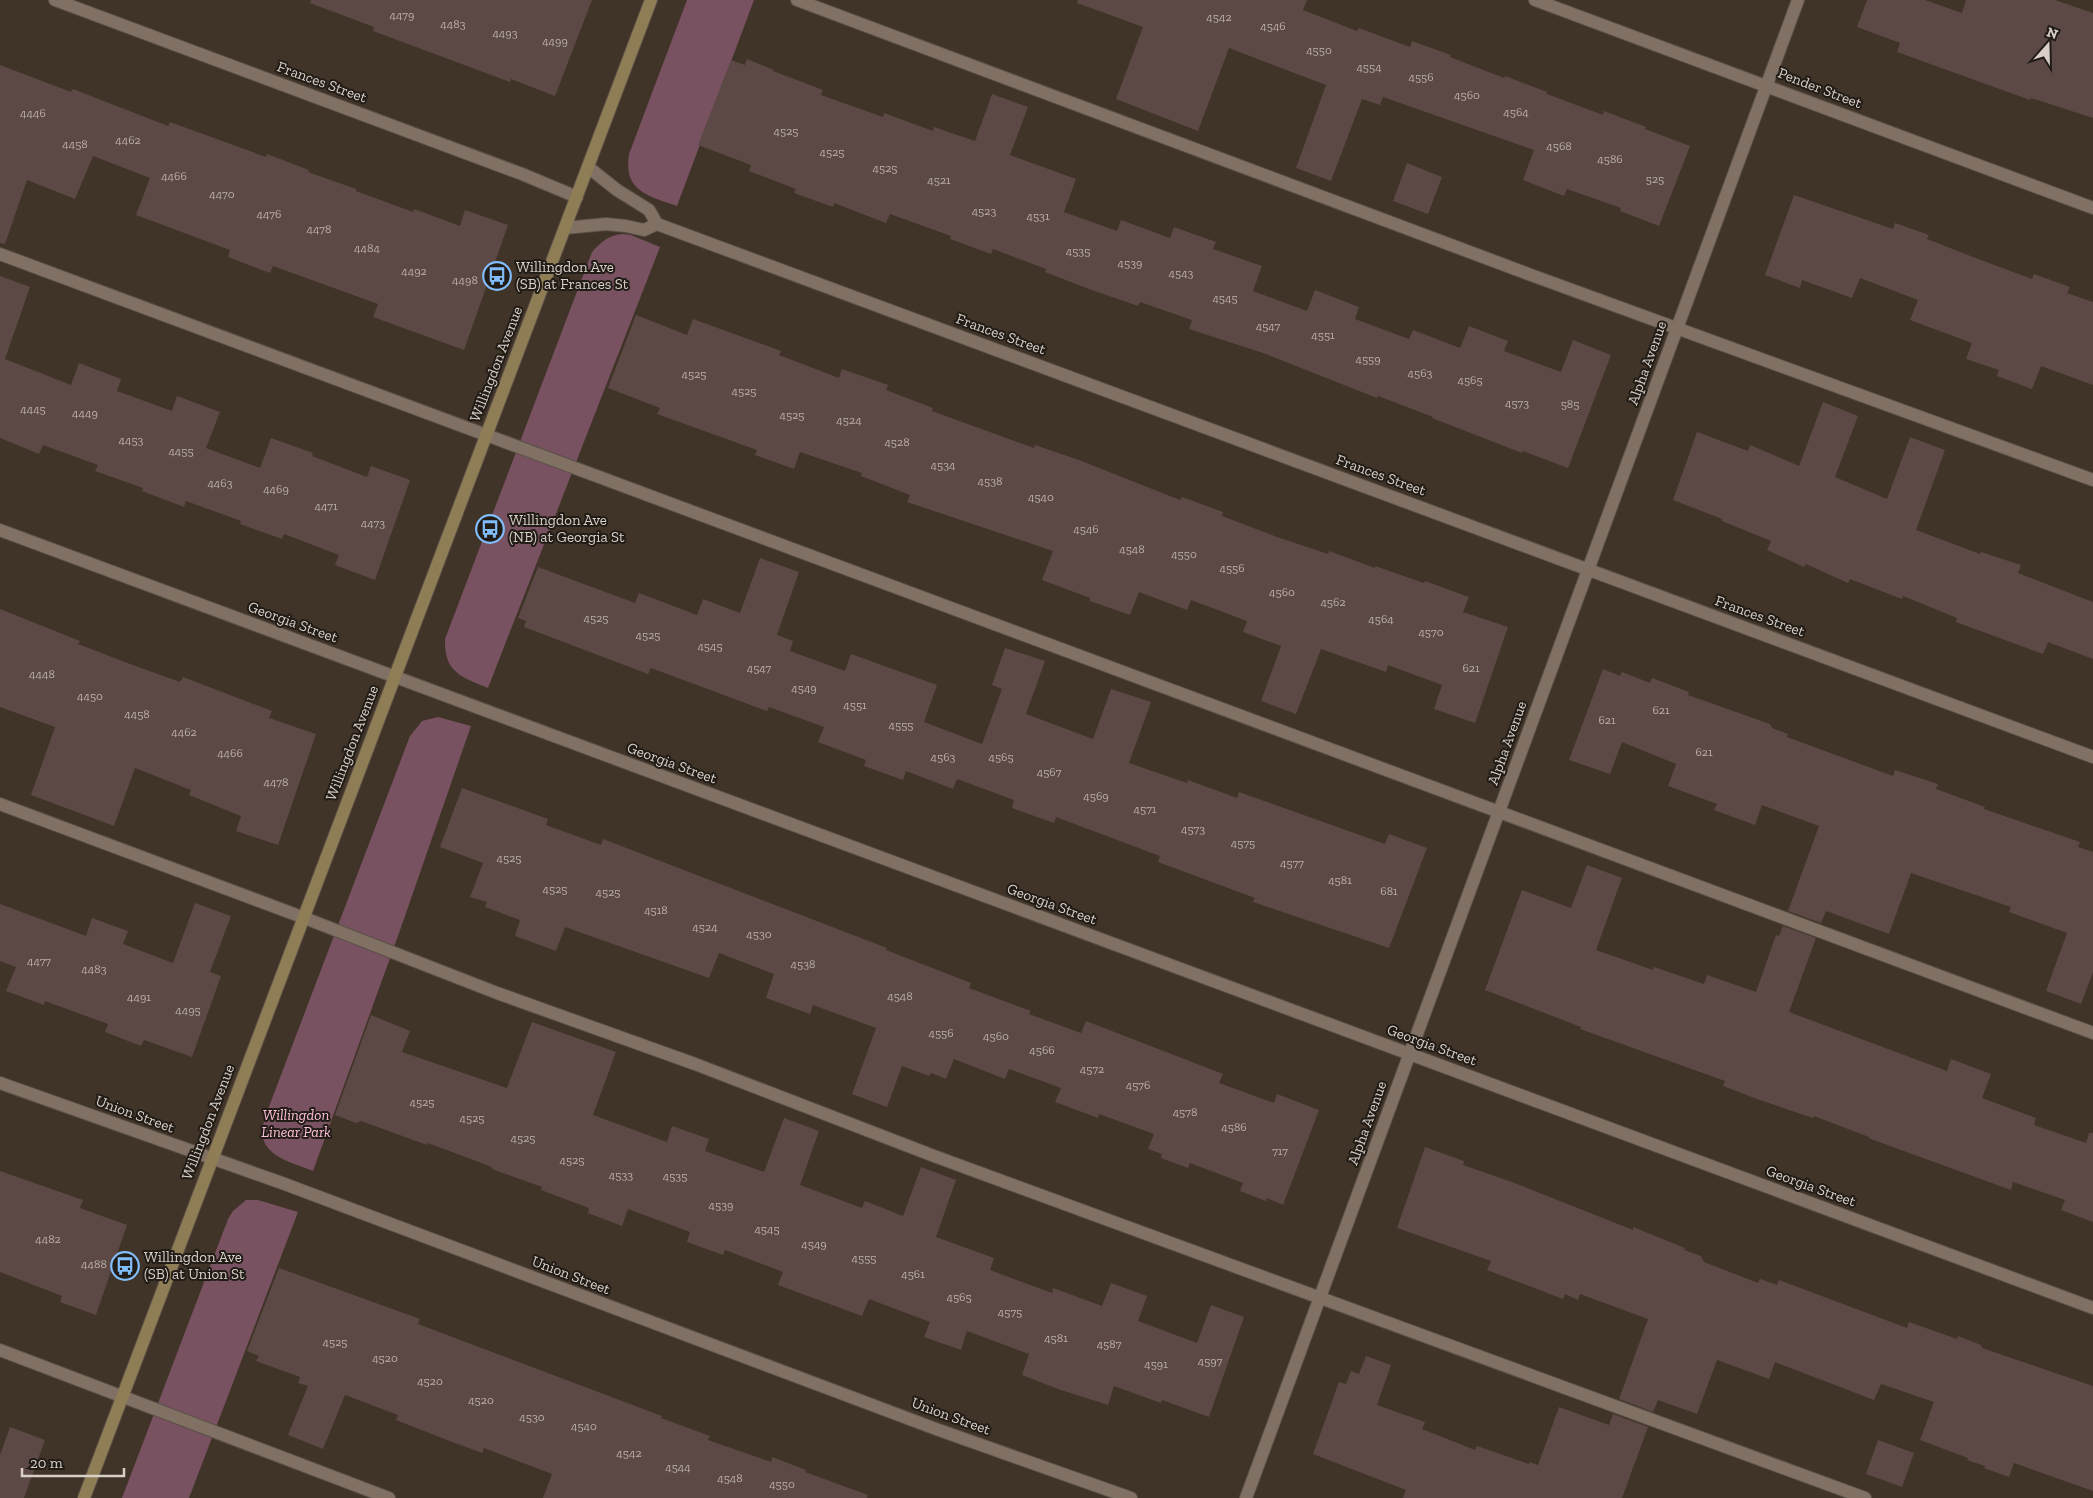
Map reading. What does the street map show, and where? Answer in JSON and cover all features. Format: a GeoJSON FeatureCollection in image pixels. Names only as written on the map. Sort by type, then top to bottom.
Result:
{"type":"FeatureCollection","features":[{"type":"Feature","properties":{"kind":"main road","name":"Willingdon Avenue"},"geometry":{"type":"LineString","coordinates":[[84,1498],[302,917],[395,678],[651,0]]}},
{"type":"Feature","properties":{"kind":"street","name":"Frances Street"},"geometry":{"type":"LineString","coordinates":[[55,0],[522,174],[577,197]]}},
{"type":"Feature","properties":{"kind":"street"},"geometry":{"type":"LineString","coordinates":[[797,0],[1531,276],[2093,480]]}},
{"type":"Feature","properties":{"kind":"street","name":"Pender Street"},"geometry":{"type":"LineString","coordinates":[[1535,0],[2093,208]]}},
{"type":"Feature","properties":{"kind":"street","name":"Alpha Avenue"},"geometry":{"type":"LineString","coordinates":[[1246,1498],[1798,0]]}},
{"type":"Feature","properties":{"kind":"street"},"geometry":{"type":"LineString","coordinates":[[588,167],[618,190],[649,210],[657,224]]}},
{"type":"Feature","properties":{"kind":"street","name":"Frances Street"},"geometry":{"type":"LineString","coordinates":[[565,228],[606,224],[644,230],[657,224],[2093,757]]}},
{"type":"Feature","properties":{"kind":"street"},"geometry":{"type":"LineString","coordinates":[[0,254],[2093,1033]]}},
{"type":"Feature","properties":{"kind":"street","name":"Georgia Street"},"geometry":{"type":"LineString","coordinates":[[0,530],[2093,1308]]}},
{"type":"Feature","properties":{"kind":"street"},"geometry":{"type":"LineString","coordinates":[[0,804],[302,917],[497,993],[695,1064],[934,1156],[1865,1498]]}},
{"type":"Feature","properties":{"kind":"street","name":"Union Street"},"geometry":{"type":"LineString","coordinates":[[0,1083],[282,1183],[936,1429],[1131,1498]]}},
{"type":"Feature","properties":{"kind":"street"},"geometry":{"type":"LineString","coordinates":[[0,1350],[389,1498]]}},
{"type":"Feature","properties":{"kind":"green space"},"geometry":{"type":"Polygon","coordinates":[[[687,0],[754,0],[677,206],[656,199],[640,190],[630,176],[628,166],[629,154],[687,0]]]}},
{"type":"Feature","properties":{"kind":"green space"},"geometry":{"type":"Polygon","coordinates":[[[623,234],[631,235],[660,247],[488,688],[456,672],[451,666],[445,650],[445,639],[592,252],[606,239],[623,234]]]}},
{"type":"Feature","properties":{"kind":"green space","name":"Willingdon Linear Park"},"geometry":{"type":"Polygon","coordinates":[[[438,717],[471,726],[313,1171],[281,1158],[268,1148],[262,1132],[265,1117],[410,736],[422,721],[438,717]]]}},
{"type":"Feature","properties":{"kind":"green space"},"geometry":{"type":"Polygon","coordinates":[[[246,1200],[258,1200],[298,1212],[189,1498],[122,1498],[228,1219],[233,1211],[246,1200]]]}},
{"type":"Feature","properties":{"kind":"building"},"geometry":{"type":"Polygon","coordinates":[[[311,0],[592,0],[555,96],[511,79],[510,82],[373,31],[374,27],[310,3],[311,0]]]}},
{"type":"Feature","properties":{"kind":"building"},"geometry":{"type":"Polygon","coordinates":[[[1078,0],[1307,0],[1303,10],[1357,31],[1359,28],[1410,47],[1412,41],[1603,115],[1604,111],[1690,146],[1659,226],[1620,211],[1621,208],[1567,189],[1564,196],[1523,180],[1534,150],[1383,97],[1380,105],[1362,99],[1331,181],[1296,168],[1326,85],[1229,48],[1198,131],[1116,99],[1143,27],[1077,3],[1078,0]]]}},
{"type":"Feature","properties":{"kind":"building"},"geometry":{"type":"Polygon","coordinates":[[[1867,0],[1925,0],[1962,13],[1966,0],[2055,0],[2093,13],[2093,118],[2031,98],[2030,100],[1897,52],[1900,43],[1857,27],[1867,0]]]}},
{"type":"Feature","properties":{"kind":"building"},"geometry":{"type":"Polygon","coordinates":[[[747,59],[823,90],[821,95],[883,117],[884,113],[933,131],[934,127],[975,141],[992,94],[1028,107],[1010,155],[1076,179],[1064,212],[1117,231],[1121,220],[1170,238],[1174,227],[1216,242],[1213,249],[1262,266],[1253,291],[1307,311],[1315,290],[1359,307],[1355,319],[1409,339],[1413,330],[1460,348],[1469,326],[1508,341],[1504,351],[1561,372],[1573,340],[1611,355],[1568,468],[1523,451],[1522,453],[1433,417],[1378,396],[1377,398],[1263,353],[1189,329],[1192,320],[1140,302],[1138,306],[1089,289],[1045,272],[1046,269],[993,249],[991,254],[950,239],[951,236],[890,214],[886,223],[834,203],[833,207],[794,193],[796,189],[749,171],[751,165],[698,145],[731,60],[745,65],[747,59]]]}},
{"type":"Feature","properties":{"kind":"building"},"geometry":{"type":"Polygon","coordinates":[[[0,65],[71,92],[73,89],[168,126],[170,122],[266,157],[267,154],[309,170],[308,172],[413,212],[414,209],[460,226],[465,210],[508,225],[464,350],[373,317],[378,304],[273,266],[270,273],[228,257],[230,250],[136,215],[150,178],[93,156],[75,199],[27,180],[5,244],[0,243],[0,65]]]}},
{"type":"Feature","properties":{"kind":"building"},"geometry":{"type":"Polygon","coordinates":[[[1407,163],[1442,177],[1428,214],[1393,201],[1407,163]]]}},
{"type":"Feature","properties":{"kind":"building"},"geometry":{"type":"Polygon","coordinates":[[[1794,195],[1893,229],[1895,223],[1929,235],[1927,239],[2032,279],[2034,274],[2070,287],[2067,293],[2093,302],[2093,385],[2041,366],[2032,389],[1997,376],[1999,370],[1966,359],[1972,343],[1910,320],[1918,300],[1860,278],[1852,298],[1802,280],[1800,288],[1765,275],[1794,195]]]}},
{"type":"Feature","properties":{"kind":"building"},"geometry":{"type":"Polygon","coordinates":[[[0,276],[30,287],[5,359],[71,385],[79,363],[121,379],[117,391],[172,411],[177,396],[220,412],[206,448],[260,468],[271,438],[313,453],[312,456],[367,477],[371,466],[410,480],[375,580],[335,565],[339,555],[284,534],[282,539],[240,524],[241,521],[186,501],[184,507],[142,491],[143,488],[95,471],[98,465],[43,445],[39,454],[0,438],[0,276]]]}},
{"type":"Feature","properties":{"kind":"building"},"geometry":{"type":"Polygon","coordinates":[[[636,315],[687,335],[693,319],[781,351],[779,355],[839,378],[842,369],[888,385],[886,390],[933,408],[932,411],[1034,448],[1035,445],[1079,460],[1180,500],[1182,497],[1223,512],[1222,516],[1277,537],[1328,554],[1329,551],[1424,583],[1425,581],[1469,597],[1463,612],[1508,627],[1475,723],[1434,709],[1442,685],[1388,665],[1386,672],[1321,649],[1296,714],[1261,701],[1281,646],[1243,632],[1247,621],[1191,600],[1187,610],[1139,592],[1130,615],[1090,601],[1090,598],[1042,580],[1053,551],[907,502],[910,495],[861,476],[862,473],[800,452],[794,469],[755,455],[757,450],[657,414],[660,408],[608,388],[636,315]]]}},
{"type":"Feature","properties":{"kind":"building"},"geometry":{"type":"Polygon","coordinates":[[[1823,402],[1858,416],[1835,477],[1887,499],[1910,437],[1945,450],[1916,530],[1980,554],[1981,552],[2021,565],[2018,573],[2093,602],[2093,659],[2048,642],[2043,654],[1956,622],[1957,618],[1903,596],[1902,599],[1850,579],[1848,583],[1806,564],[1804,567],[1767,550],[1771,541],[1673,500],[1697,432],[1748,451],[1750,445],[1799,466],[1823,402]]]}},
{"type":"Feature","properties":{"kind":"building"},"geometry":{"type":"Polygon","coordinates":[[[760,558],[799,572],[777,635],[793,641],[790,651],[845,671],[851,654],[937,685],[924,722],[982,744],[1002,689],[992,685],[1005,648],[1045,661],[1026,714],[1093,739],[1111,689],[1151,702],[1129,763],[1187,783],[1188,780],[1237,798],[1239,792],[1385,844],[1389,834],[1427,848],[1389,948],[1253,902],[1255,898],[1158,862],[1160,856],[1056,817],[1054,823],[1012,808],[1014,800],[957,779],[953,789],[906,771],[903,780],[864,766],[866,760],[818,742],[824,727],[769,707],[767,711],[651,668],[648,674],[524,627],[526,621],[518,618],[538,567],[635,603],[639,593],[697,615],[703,599],[740,613],[760,558]]]}},
{"type":"Feature","properties":{"kind":"building"},"geometry":{"type":"Polygon","coordinates":[[[0,609],[80,641],[78,644],[130,664],[180,682],[183,677],[272,711],[269,718],[316,734],[278,845],[236,831],[241,816],[189,795],[191,790],[135,768],[114,826],[31,795],[55,727],[0,707],[0,609]]]}},
{"type":"Feature","properties":{"kind":"building"},"geometry":{"type":"Polygon","coordinates":[[[1603,669],[1620,676],[1622,672],[1650,683],[1652,678],[1689,692],[1688,695],[1770,724],[1772,728],[1788,734],[1787,737],[1893,776],[1895,770],[1938,784],[1936,789],[1985,807],[1984,809],[2080,842],[2078,847],[2093,852],[2093,972],[2081,1004],[2046,991],[2067,933],[2009,912],[2011,907],[1911,873],[1889,934],[1826,911],[1821,923],[1788,911],[1819,826],[1762,805],[1755,825],[1714,810],[1717,804],[1668,786],[1676,764],[1622,742],[1610,774],[1569,760],[1603,669]]]}},
{"type":"Feature","properties":{"kind":"building"},"geometry":{"type":"Polygon","coordinates":[[[462,788],[548,819],[546,825],[601,845],[603,839],[887,948],[886,950],[971,983],[969,988],[1031,1011],[1029,1014],[1081,1033],[1086,1021],[1223,1074],[1219,1083],[1274,1103],[1277,1094],[1319,1110],[1283,1205],[1267,1198],[1266,1201],[1240,1191],[1243,1183],[1190,1163],[1188,1168],[1161,1158],[1162,1154],[1148,1149],[1154,1134],[1099,1114],[1098,1118],[1055,1102],[1061,1088],[1009,1069],[1005,1079],[954,1059],[946,1079],[931,1073],[929,1076],[902,1066],[887,1107],[852,1094],[876,1028],[813,1005],[810,1014],[766,998],[774,974],[719,953],[709,978],[565,927],[556,951],[515,936],[520,920],[485,907],[487,902],[470,897],[483,863],[440,847],[462,788]]]}},
{"type":"Feature","properties":{"kind":"building"},"geometry":{"type":"Polygon","coordinates":[[[1587,865],[1622,878],[1596,950],[1653,970],[1654,967],[1704,984],[1707,975],[1756,992],[1776,935],[1779,936],[1783,926],[1816,938],[1789,1012],[1947,1071],[1951,1059],[1991,1074],[1982,1098],[2036,1118],[2034,1125],[2086,1143],[2089,1133],[2093,1133],[2093,1222],[2061,1210],[2065,1200],[2013,1182],[2011,1190],[1868,1138],[1814,1116],[1813,1118],[1757,1099],[1723,1086],[1725,1081],[1580,1029],[1581,1027],[1485,990],[1522,890],[1571,908],[1587,865]]]}},
{"type":"Feature","properties":{"kind":"building"},"geometry":{"type":"Polygon","coordinates":[[[195,903],[231,916],[210,972],[221,976],[192,1057],[144,1040],[141,1046],[105,1032],[108,1024],[45,1001],[44,1005],[6,991],[16,967],[0,961],[0,904],[86,936],[92,918],[128,931],[123,944],[173,963],[195,903]]]}},
{"type":"Feature","properties":{"kind":"building"},"geometry":{"type":"Polygon","coordinates":[[[371,1015],[410,1031],[402,1052],[507,1088],[532,1022],[616,1052],[593,1115],[667,1142],[672,1126],[709,1139],[705,1151],[764,1172],[784,1118],[819,1131],[800,1185],[862,1208],[865,1201],[903,1216],[921,1167],[956,1180],[936,1237],[994,1258],[990,1270],[1052,1293],[1053,1288],[1102,1306],[1111,1283],[1147,1296],[1138,1321],[1197,1343],[1211,1305],[1244,1317],[1209,1417],[1162,1400],[1161,1403],[1114,1386],[1108,1405],[1058,1389],[1022,1375],[1029,1354],[967,1331],[961,1350],[924,1337],[930,1322],[869,1299],[862,1316],[778,1285],[783,1272],[725,1250],[723,1255],[687,1242],[690,1232],[628,1209],[622,1226],[588,1213],[589,1208],[541,1190],[542,1187],[492,1169],[492,1167],[428,1143],[427,1145],[361,1121],[356,1123],[335,1115],[371,1015]]]}},
{"type":"Feature","properties":{"kind":"building"},"geometry":{"type":"Polygon","coordinates":[[[1425,1147],[1464,1161],[1463,1165],[1685,1248],[1684,1250],[1701,1256],[1704,1262],[1758,1283],[1760,1279],[1777,1285],[1779,1280],[1907,1328],[1909,1322],[1957,1339],[1958,1336],[1981,1345],[1982,1348],[2093,1386],[2093,1491],[2014,1463],[2009,1477],[1984,1468],[1985,1466],[1967,1460],[1968,1458],[1920,1440],[1934,1402],[1881,1384],[1874,1400],[1775,1362],[1769,1379],[1717,1360],[1697,1414],[1658,1400],[1653,1412],[1619,1399],[1648,1319],[1580,1294],[1578,1300],[1565,1294],[1563,1299],[1487,1270],[1491,1261],[1397,1228],[1425,1147]]]}},
{"type":"Feature","properties":{"kind":"building"},"geometry":{"type":"Polygon","coordinates":[[[0,1171],[83,1200],[80,1208],[127,1225],[96,1315],[60,1302],[62,1296],[0,1272],[0,1171]]]}},
{"type":"Feature","properties":{"kind":"building"},"geometry":{"type":"Polygon","coordinates":[[[279,1268],[420,1319],[418,1324],[662,1416],[661,1418],[710,1436],[708,1440],[771,1462],[772,1457],[806,1470],[805,1472],[868,1495],[867,1498],[543,1498],[552,1474],[484,1448],[482,1453],[447,1440],[396,1420],[398,1415],[345,1395],[323,1449],[288,1435],[308,1386],[298,1383],[300,1377],[256,1361],[259,1356],[247,1351],[279,1268]]]}},
{"type":"Feature","properties":{"kind":"building"},"geometry":{"type":"Polygon","coordinates":[[[1366,1356],[1391,1365],[1377,1405],[1425,1422],[1422,1429],[1475,1450],[1477,1446],[1529,1464],[1529,1462],[1538,1465],[1559,1407],[1609,1425],[1613,1414],[1648,1427],[1622,1498],[1403,1498],[1406,1490],[1313,1454],[1339,1382],[1346,1384],[1351,1371],[1359,1374],[1366,1356]]]}},
{"type":"Feature","properties":{"kind":"building"},"geometry":{"type":"Polygon","coordinates":[[[10,1427],[45,1440],[24,1498],[0,1498],[0,1455],[10,1427]]]}},
{"type":"Feature","properties":{"kind":"building"},"geometry":{"type":"Polygon","coordinates":[[[1878,1440],[1914,1453],[1902,1487],[1866,1474],[1878,1440]]]}},
{"type":"Feature","properties":{"kind":"place","name":"Willingdon Ave (SB) at Frances St"},"geometry":{"type":"Point","coordinates":[497,276]}},
{"type":"Feature","properties":{"kind":"place","name":"Willingdon Ave (NB) at Georgia St"},"geometry":{"type":"Point","coordinates":[490,529]}},
{"type":"Feature","properties":{"kind":"place","name":"Willingdon Ave (SB) at Union St"},"geometry":{"type":"Point","coordinates":[125,1266]}}]}
